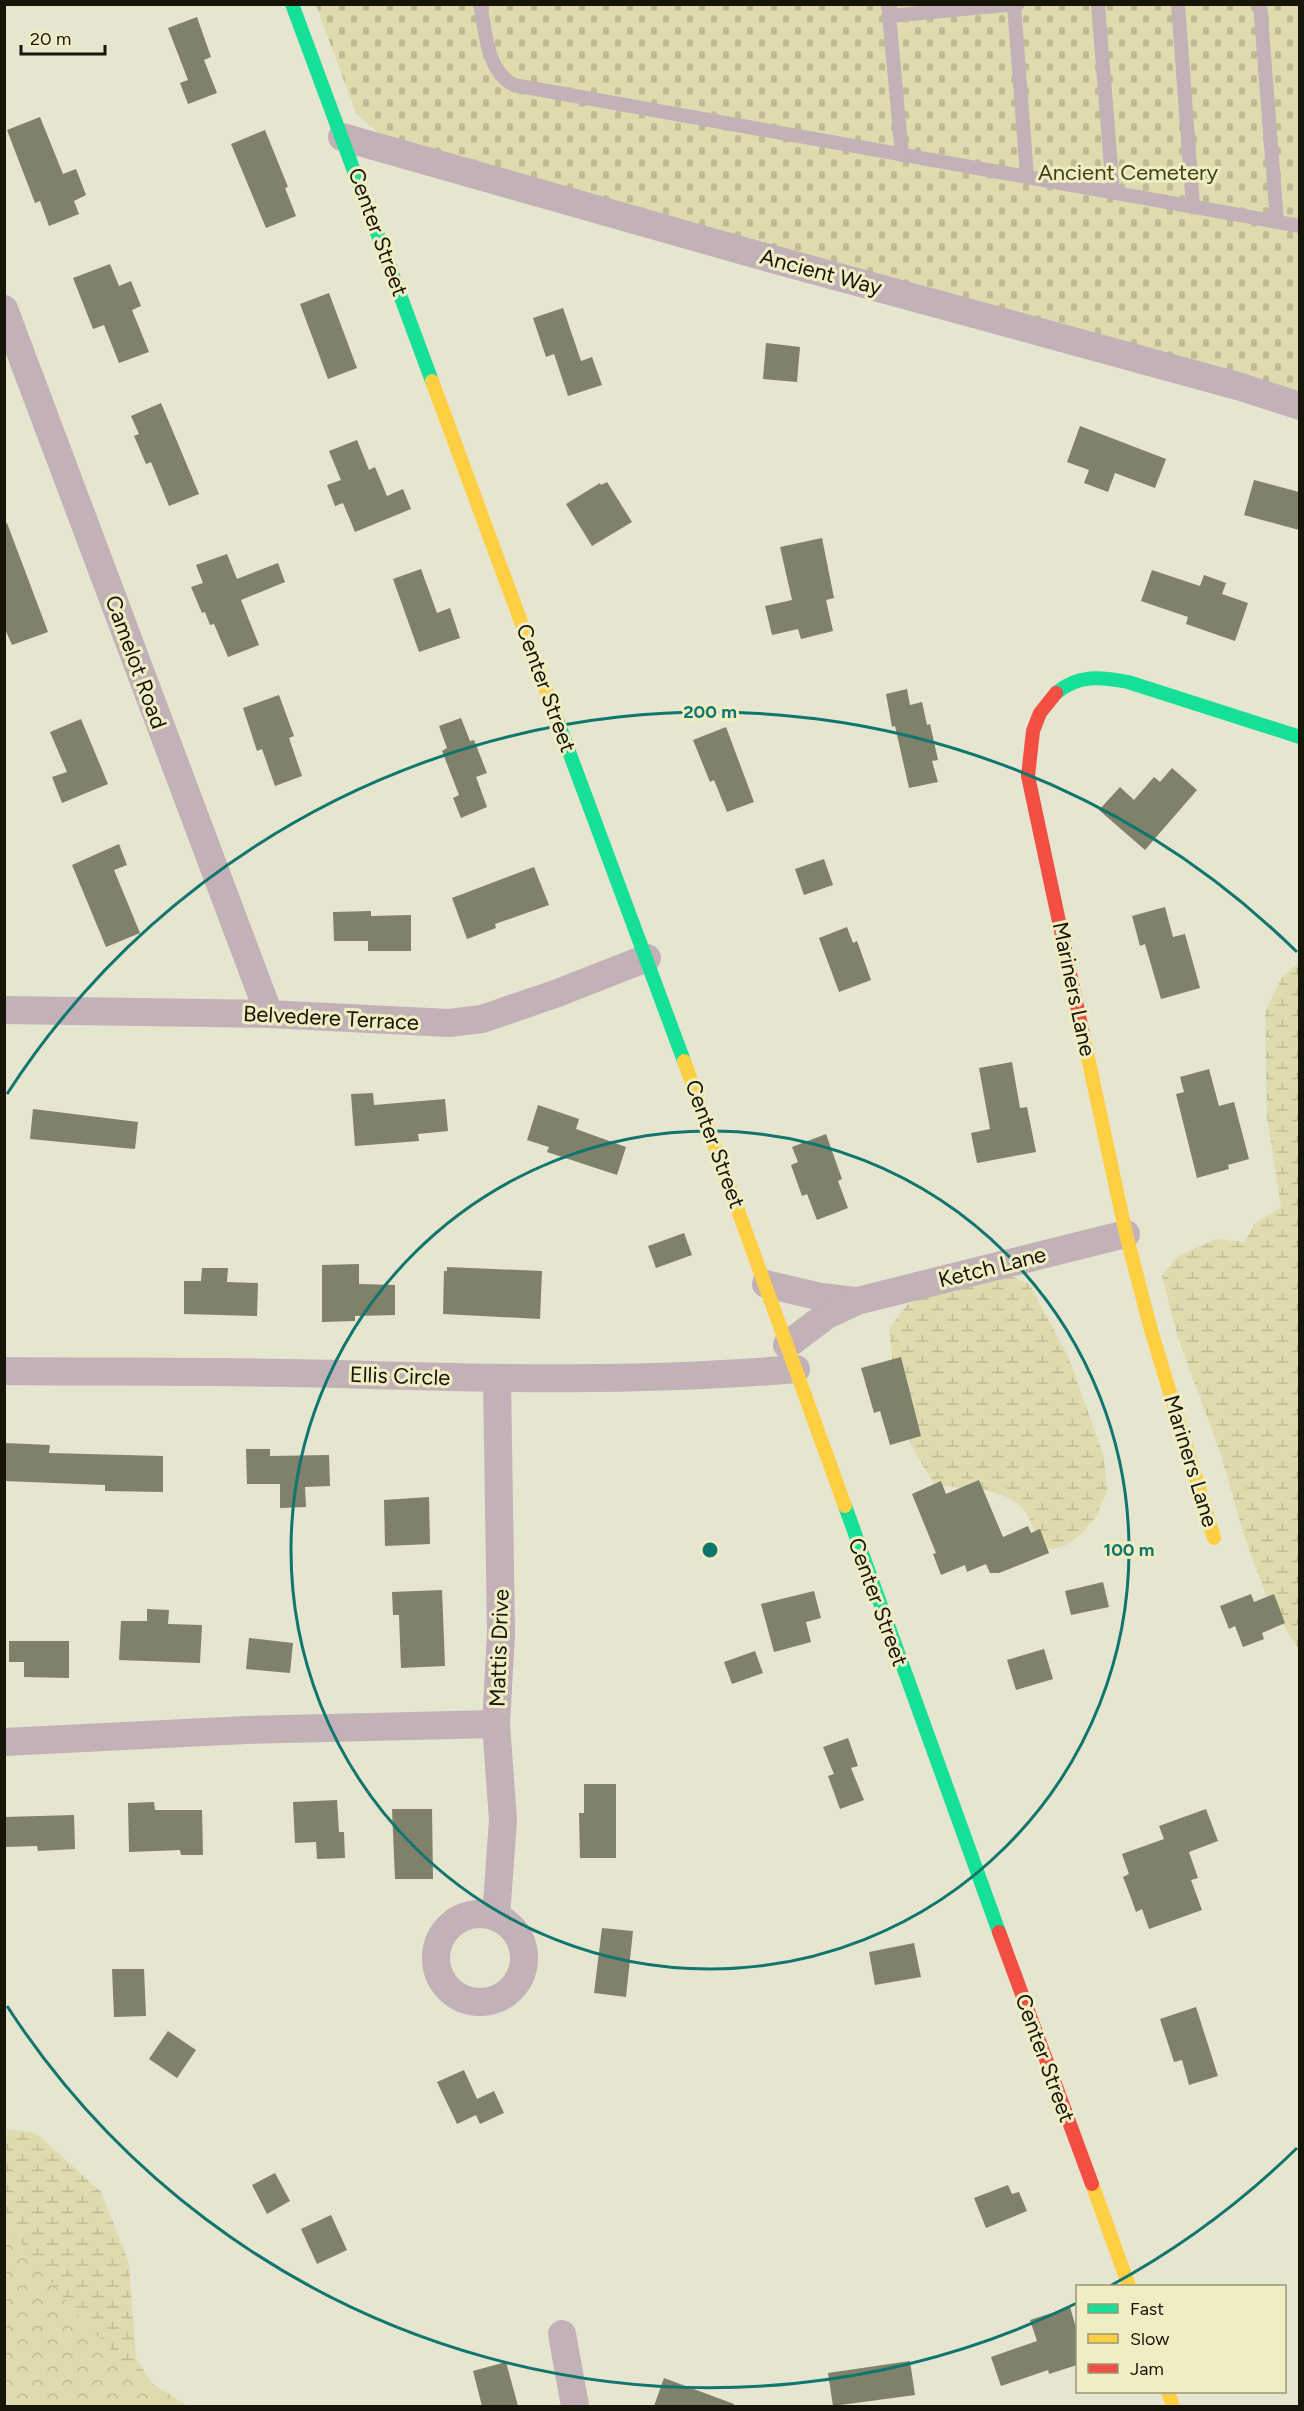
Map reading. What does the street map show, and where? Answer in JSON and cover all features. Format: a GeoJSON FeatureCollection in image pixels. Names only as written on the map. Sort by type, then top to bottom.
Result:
{"type":"FeatureCollection","features":[{"type":"Feature","properties":{"kind":"street","name":"Center Street"},"geometry":{"type":"LineString","coordinates":[[292,4],[766,1284],[910,1690],[1129,2285]]}},
{"type":"Feature","properties":{"kind":"street","name":"Ancient Way"},"geometry":{"type":"LineString","coordinates":[[342,137],[754,254],[1241,387],[1299,406]]}},
{"type":"Feature","properties":{"kind":"street","name":"Camelot Road"},"geometry":{"type":"LineString","coordinates":[[4,309],[269,1014]]}},
{"type":"Feature","properties":{"kind":"street","name":"Mariners Lane"},"geometry":{"type":"LineString","coordinates":[[1214,1538],[1151,1330],[1126,1234],[1028,776],[1028,752],[1038,714],[1045,703],[1070,683],[1101,676],[1128,682],[1299,737]]}},
{"type":"Feature","properties":{"kind":"street","name":"Belvedere Terrace"},"geometry":{"type":"LineString","coordinates":[[4,1010],[269,1014],[448,1023],[482,1019],[555,994],[646,958]]}},
{"type":"Feature","properties":{"kind":"street","name":"Ketch Lane"},"geometry":{"type":"LineString","coordinates":[[792,1357],[827,1315],[857,1301],[1126,1234]]}},
{"type":"Feature","properties":{"kind":"street","name":"Ketch Lane"},"geometry":{"type":"LineString","coordinates":[[766,1284],[821,1297],[857,1301]]}},
{"type":"Feature","properties":{"kind":"street","name":"Ellis Circle"},"geometry":{"type":"LineString","coordinates":[[4,1371],[640,1379],[792,1357]]}},
{"type":"Feature","properties":{"kind":"street","name":"Mattis Drive"},"geometry":{"type":"LineString","coordinates":[[496,1917],[503,1820],[496,1724],[501,1633],[497,1379]]}},
{"type":"Feature","properties":{"kind":"street"},"geometry":{"type":"LineString","coordinates":[[4,1742],[256,1730],[496,1724]]}},
{"type":"Feature","properties":{"kind":"street"},"geometry":{"type":"LineString","coordinates":[[562,2334],[575,2406]]}},
{"type":"Feature","properties":{"kind":"lane"},"geometry":{"type":"LineString","coordinates":[[480,4],[491,58],[497,72],[504,80],[514,85],[1299,226]]}},
{"type":"Feature","properties":{"kind":"lane"},"geometry":{"type":"LineString","coordinates":[[1098,4],[1113,193]]}},
{"type":"Feature","properties":{"kind":"lane"},"geometry":{"type":"LineString","coordinates":[[1178,4],[1193,207]]}},
{"type":"Feature","properties":{"kind":"lane"},"geometry":{"type":"LineString","coordinates":[[1260,4],[1277,222]]}},
{"type":"Feature","properties":{"kind":"lane"},"geometry":{"type":"LineString","coordinates":[[903,155],[889,10],[1015,5],[1027,177]]}},
{"type":"Feature","properties":{"kind":"green space","name":"Ancient Cemetery"},"geometry":{"type":"Polygon","coordinates":[[[316,5],[1299,5],[1299,396],[379,134],[356,113],[316,5]]]}},
{"type":"Feature","properties":{"kind":"green space"},"geometry":{"type":"Polygon","coordinates":[[[1299,962],[1299,1650],[1269,1602],[1246,1542],[1220,1452],[1177,1335],[1162,1276],[1178,1256],[1216,1239],[1245,1242],[1254,1224],[1281,1207],[1267,1117],[1265,1012],[1282,977],[1299,962]]]}},
{"type":"Feature","properties":{"kind":"green space"},"geometry":{"type":"Polygon","coordinates":[[[1011,1276],[1029,1284],[1069,1358],[1104,1457],[1107,1490],[1096,1517],[1080,1535],[1066,1545],[1052,1549],[1042,1546],[1026,1512],[1017,1503],[983,1490],[934,1484],[909,1442],[894,1376],[889,1329],[908,1304],[934,1291],[1011,1276]]]}},
{"type":"Feature","properties":{"kind":"green space"},"geometry":{"type":"Polygon","coordinates":[[[5,2129],[36,2133],[101,2192],[129,2263],[136,2359],[167,2406],[5,2406],[5,2129]]]}},
{"type":"Feature","properties":{"kind":"green space"},"geometry":{"type":"Polygon","coordinates":[[[5,2222],[75,2312],[129,2369],[188,2406],[5,2406],[5,2222]]]}},
{"type":"Feature","properties":{"kind":"building"},"geometry":{"type":"Polygon","coordinates":[[[197,17],[211,57],[204,60],[217,93],[188,104],[180,83],[188,80],[168,28],[197,17]]]}},
{"type":"Feature","properties":{"kind":"building"},"geometry":{"type":"Polygon","coordinates":[[[40,117],[63,174],[76,169],[86,195],[74,201],[79,214],[49,226],[40,201],[35,203],[7,130],[40,117]]]}},
{"type":"Feature","properties":{"kind":"building"},"geometry":{"type":"Polygon","coordinates":[[[265,130],[288,187],[285,188],[296,216],[266,228],[231,144],[265,130]]]}},
{"type":"Feature","properties":{"kind":"building"},"geometry":{"type":"Polygon","coordinates":[[[110,264],[119,286],[131,281],[141,306],[132,310],[149,352],[119,363],[104,325],[93,329],[73,278],[110,264]]]}},
{"type":"Feature","properties":{"kind":"building"},"geometry":{"type":"Polygon","coordinates":[[[329,293],[357,368],[328,379],[300,304],[329,293]]]}},
{"type":"Feature","properties":{"kind":"building"},"geometry":{"type":"Polygon","coordinates":[[[563,308],[581,361],[592,357],[602,385],[568,396],[554,354],[546,357],[533,318],[563,308]]]}},
{"type":"Feature","properties":{"kind":"building"},"geometry":{"type":"Polygon","coordinates":[[[766,343],[800,347],[797,382],[763,379],[766,343]]]}},
{"type":"Feature","properties":{"kind":"building"},"geometry":{"type":"Polygon","coordinates":[[[161,403],[199,494],[169,506],[151,462],[146,464],[134,436],[139,434],[131,416],[161,403]]]}},
{"type":"Feature","properties":{"kind":"building"},"geometry":{"type":"Polygon","coordinates":[[[1080,426],[1166,459],[1155,488],[1115,473],[1108,492],[1084,483],[1089,470],[1067,462],[1080,426]]]}},
{"type":"Feature","properties":{"kind":"building"},"geometry":{"type":"Polygon","coordinates":[[[357,440],[369,470],[375,467],[387,496],[403,489],[411,509],[355,532],[343,503],[335,506],[327,485],[341,480],[329,451],[357,440]]]}},
{"type":"Feature","properties":{"kind":"building"},"geometry":{"type":"Polygon","coordinates":[[[1254,480],[1299,492],[1299,530],[1244,515],[1254,480]]]}},
{"type":"Feature","properties":{"kind":"building"},"geometry":{"type":"Polygon","coordinates":[[[607,482],[632,522],[592,546],[566,504],[600,483],[601,485],[607,482]]]}},
{"type":"Feature","properties":{"kind":"building"},"geometry":{"type":"Polygon","coordinates":[[[7,523],[48,632],[12,645],[4,627],[4,524],[7,523]]]}},
{"type":"Feature","properties":{"kind":"building"},"geometry":{"type":"Polygon","coordinates":[[[822,538],[834,598],[826,600],[833,631],[801,639],[798,629],[772,635],[765,606],[792,600],[780,547],[822,538]]]}},
{"type":"Feature","properties":{"kind":"building"},"geometry":{"type":"Polygon","coordinates":[[[227,554],[237,579],[278,563],[285,582],[241,600],[259,645],[228,657],[214,624],[210,625],[205,612],[202,613],[191,587],[203,583],[196,565],[227,554]]]}},
{"type":"Feature","properties":{"kind":"building"},"geometry":{"type":"Polygon","coordinates":[[[421,569],[437,613],[450,608],[460,638],[419,652],[393,579],[421,569]]]}},
{"type":"Feature","properties":{"kind":"building"},"geometry":{"type":"Polygon","coordinates":[[[1152,570],[1200,586],[1204,575],[1226,583],[1222,594],[1248,603],[1235,641],[1186,624],[1188,617],[1141,601],[1152,570]]]}},
{"type":"Feature","properties":{"kind":"building"},"geometry":{"type":"Polygon","coordinates":[[[907,689],[910,705],[922,702],[927,725],[930,724],[938,760],[932,761],[938,782],[909,788],[895,726],[892,727],[886,694],[907,689]]]}},
{"type":"Feature","properties":{"kind":"building"},"geometry":{"type":"Polygon","coordinates":[[[279,695],[294,736],[289,738],[302,776],[275,786],[262,749],[257,751],[243,708],[279,695]]]}},
{"type":"Feature","properties":{"kind":"building"},"geometry":{"type":"Polygon","coordinates":[[[461,718],[470,741],[474,740],[487,773],[476,777],[487,807],[461,818],[453,798],[459,795],[442,751],[447,748],[439,726],[461,718]]]}},
{"type":"Feature","properties":{"kind":"building"},"geometry":{"type":"Polygon","coordinates":[[[81,719],[108,784],[62,803],[52,777],[67,772],[50,732],[81,719]]]}},
{"type":"Feature","properties":{"kind":"building"},"geometry":{"type":"Polygon","coordinates":[[[726,727],[754,802],[727,812],[714,780],[710,782],[693,740],[726,727]]]}},
{"type":"Feature","properties":{"kind":"building"},"geometry":{"type":"Polygon","coordinates":[[[1172,768],[1197,790],[1145,850],[1099,810],[1120,787],[1134,800],[1154,777],[1160,782],[1172,768]]]}},
{"type":"Feature","properties":{"kind":"building"},"geometry":{"type":"Polygon","coordinates":[[[119,844],[127,865],[114,870],[140,933],[106,947],[72,865],[119,844]]]}},
{"type":"Feature","properties":{"kind":"building"},"geometry":{"type":"Polygon","coordinates":[[[824,859],[833,885],[804,895],[795,869],[824,859]]]}},
{"type":"Feature","properties":{"kind":"building"},"geometry":{"type":"Polygon","coordinates":[[[534,867],[549,905],[495,924],[496,928],[467,939],[452,898],[534,867]]]}},
{"type":"Feature","properties":{"kind":"building"},"geometry":{"type":"Polygon","coordinates":[[[1165,907],[1173,937],[1185,934],[1200,988],[1161,999],[1145,944],[1140,946],[1132,916],[1165,907]]]}},
{"type":"Feature","properties":{"kind":"building"},"geometry":{"type":"Polygon","coordinates":[[[371,911],[371,916],[411,915],[411,951],[368,951],[368,941],[334,941],[333,912],[371,911]]]}},
{"type":"Feature","properties":{"kind":"building"},"geometry":{"type":"Polygon","coordinates":[[[847,927],[853,943],[857,941],[871,980],[839,992],[819,938],[847,927]]]}},
{"type":"Feature","properties":{"kind":"building"},"geometry":{"type":"Polygon","coordinates":[[[1012,1062],[1020,1108],[1027,1107],[1036,1152],[977,1163],[971,1133],[990,1129],[979,1068],[1012,1062]]]}},
{"type":"Feature","properties":{"kind":"building"},"geometry":{"type":"Polygon","coordinates":[[[1209,1069],[1219,1106],[1234,1102],[1249,1159],[1228,1165],[1229,1169],[1197,1178],[1176,1094],[1184,1092],[1180,1077],[1209,1069]]]}},
{"type":"Feature","properties":{"kind":"building"},"geometry":{"type":"Polygon","coordinates":[[[373,1093],[374,1105],[445,1099],[448,1131],[418,1134],[419,1141],[355,1146],[351,1094],[373,1093]]]}},
{"type":"Feature","properties":{"kind":"building"},"geometry":{"type":"Polygon","coordinates":[[[538,1105],[579,1119],[576,1129],[626,1147],[617,1175],[547,1152],[549,1147],[527,1140],[538,1105]]]}},
{"type":"Feature","properties":{"kind":"building"},"geometry":{"type":"Polygon","coordinates":[[[33,1109],[138,1122],[135,1149],[30,1139],[33,1109]]]}},
{"type":"Feature","properties":{"kind":"building"},"geometry":{"type":"Polygon","coordinates":[[[826,1134],[842,1179],[838,1181],[848,1208],[817,1220],[807,1194],[802,1196],[791,1165],[798,1162],[792,1147],[826,1134]]]}},
{"type":"Feature","properties":{"kind":"building"},"geometry":{"type":"Polygon","coordinates":[[[684,1233],[692,1255],[656,1268],[648,1246],[684,1233]]]}},
{"type":"Feature","properties":{"kind":"building"},"geometry":{"type":"Polygon","coordinates":[[[359,1264],[359,1284],[395,1285],[395,1315],[355,1316],[355,1321],[322,1322],[322,1265],[359,1264]]]}},
{"type":"Feature","properties":{"kind":"building"},"geometry":{"type":"Polygon","coordinates":[[[447,1267],[542,1271],[540,1319],[443,1314],[444,1271],[447,1271],[447,1267]]]}},
{"type":"Feature","properties":{"kind":"building"},"geometry":{"type":"Polygon","coordinates":[[[202,1268],[228,1268],[227,1282],[258,1283],[257,1316],[184,1314],[184,1281],[201,1281],[202,1268]]]}},
{"type":"Feature","properties":{"kind":"building"},"geometry":{"type":"Polygon","coordinates":[[[901,1357],[921,1436],[890,1445],[880,1411],[874,1413],[861,1368],[901,1357]]]}},
{"type":"Feature","properties":{"kind":"building"},"geometry":{"type":"Polygon","coordinates":[[[4,1443],[50,1445],[49,1453],[163,1456],[163,1492],[105,1491],[105,1485],[4,1481],[4,1443]]]}},
{"type":"Feature","properties":{"kind":"building"},"geometry":{"type":"Polygon","coordinates":[[[246,1449],[270,1449],[270,1456],[329,1455],[330,1486],[305,1487],[306,1507],[280,1508],[280,1484],[247,1484],[246,1449]]]}},
{"type":"Feature","properties":{"kind":"building"},"geometry":{"type":"Polygon","coordinates":[[[979,1480],[1003,1537],[1028,1526],[1031,1533],[1040,1529],[1049,1553],[999,1573],[990,1573],[986,1564],[967,1572],[965,1565],[941,1575],[933,1554],[936,1553],[912,1494],[941,1481],[946,1494],[979,1480]]]}},
{"type":"Feature","properties":{"kind":"building"},"geometry":{"type":"Polygon","coordinates":[[[429,1497],[430,1544],[385,1546],[384,1500],[429,1497]]]}},
{"type":"Feature","properties":{"kind":"building"},"geometry":{"type":"Polygon","coordinates":[[[1103,1582],[1109,1607],[1071,1615],[1065,1591],[1103,1582]]]}},
{"type":"Feature","properties":{"kind":"building"},"geometry":{"type":"Polygon","coordinates":[[[442,1590],[445,1666],[401,1668],[399,1615],[393,1615],[392,1592],[442,1590]]]}},
{"type":"Feature","properties":{"kind":"building"},"geometry":{"type":"Polygon","coordinates":[[[814,1591],[821,1618],[806,1622],[811,1642],[774,1652],[761,1604],[814,1591]]]}},
{"type":"Feature","properties":{"kind":"building"},"geometry":{"type":"Polygon","coordinates":[[[1251,1594],[1254,1602],[1274,1594],[1285,1623],[1262,1633],[1264,1639],[1243,1647],[1235,1626],[1229,1629],[1220,1606],[1251,1594]]]}},
{"type":"Feature","properties":{"kind":"building"},"geometry":{"type":"Polygon","coordinates":[[[147,1609],[169,1610],[168,1624],[202,1625],[200,1663],[119,1660],[121,1621],[147,1621],[147,1609]]]}},
{"type":"Feature","properties":{"kind":"building"},"geometry":{"type":"Polygon","coordinates":[[[249,1638],[293,1643],[290,1673],[246,1669],[249,1638]]]}},
{"type":"Feature","properties":{"kind":"building"},"geometry":{"type":"Polygon","coordinates":[[[9,1641],[69,1641],[69,1678],[24,1677],[24,1662],[9,1662],[9,1641]]]}},
{"type":"Feature","properties":{"kind":"building"},"geometry":{"type":"Polygon","coordinates":[[[1044,1649],[1053,1679],[1016,1690],[1007,1660],[1044,1649]]]}},
{"type":"Feature","properties":{"kind":"building"},"geometry":{"type":"Polygon","coordinates":[[[755,1651],[763,1673],[732,1684],[724,1662],[755,1651]]]}},
{"type":"Feature","properties":{"kind":"building"},"geometry":{"type":"Polygon","coordinates":[[[848,1738],[858,1766],[851,1768],[864,1800],[840,1809],[828,1776],[834,1774],[823,1747],[848,1738]]]}},
{"type":"Feature","properties":{"kind":"building"},"geometry":{"type":"Polygon","coordinates":[[[584,1784],[616,1784],[616,1858],[580,1858],[579,1813],[584,1813],[584,1784]]]}},
{"type":"Feature","properties":{"kind":"building"},"geometry":{"type":"Polygon","coordinates":[[[337,1800],[339,1832],[344,1832],[345,1858],[317,1859],[316,1842],[295,1843],[293,1802],[337,1800]]]}},
{"type":"Feature","properties":{"kind":"building"},"geometry":{"type":"Polygon","coordinates":[[[154,1802],[155,1810],[202,1810],[203,1855],[181,1855],[180,1850],[129,1852],[128,1803],[154,1802]]]}},
{"type":"Feature","properties":{"kind":"building"},"geometry":{"type":"Polygon","coordinates":[[[392,1809],[432,1809],[433,1879],[395,1879],[392,1809]]]}},
{"type":"Feature","properties":{"kind":"building"},"geometry":{"type":"Polygon","coordinates":[[[1206,1809],[1218,1841],[1189,1852],[1198,1878],[1191,1880],[1202,1910],[1149,1929],[1142,1909],[1136,1912],[1123,1877],[1129,1874],[1122,1854],[1164,1839],[1159,1826],[1206,1809]]]}},
{"type":"Feature","properties":{"kind":"building"},"geometry":{"type":"Polygon","coordinates":[[[74,1815],[75,1849],[38,1851],[37,1846],[4,1847],[4,1817],[74,1815]]]}},
{"type":"Feature","properties":{"kind":"building"},"geometry":{"type":"Polygon","coordinates":[[[602,1928],[633,1931],[626,1997],[594,1993],[602,1928]]]}},
{"type":"Feature","properties":{"kind":"building"},"geometry":{"type":"Polygon","coordinates":[[[914,1943],[921,1977],[875,1985],[869,1952],[914,1943]]]}},
{"type":"Feature","properties":{"kind":"building"},"geometry":{"type":"Polygon","coordinates":[[[112,1969],[144,1969],[146,2016],[114,2017],[112,1969]]]}},
{"type":"Feature","properties":{"kind":"building"},"geometry":{"type":"Polygon","coordinates":[[[1196,2007],[1218,2076],[1189,2085],[1182,2060],[1174,2062],[1160,2019],[1196,2007]]]}},
{"type":"Feature","properties":{"kind":"building"},"geometry":{"type":"Polygon","coordinates":[[[168,2031],[196,2050],[177,2078],[149,2059],[168,2031]]]}},
{"type":"Feature","properties":{"kind":"building"},"geometry":{"type":"Polygon","coordinates":[[[464,2070],[477,2099],[494,2091],[504,2113],[480,2124],[476,2115],[457,2124],[437,2082],[464,2070]]]}},
{"type":"Feature","properties":{"kind":"building"},"geometry":{"type":"Polygon","coordinates":[[[275,2173],[290,2201],[267,2214],[252,2185],[275,2173]]]}},
{"type":"Feature","properties":{"kind":"building"},"geometry":{"type":"Polygon","coordinates":[[[1008,2185],[1012,2194],[1019,2192],[1027,2211],[986,2228],[974,2198],[1008,2185]]]}},
{"type":"Feature","properties":{"kind":"building"},"geometry":{"type":"Polygon","coordinates":[[[331,2215],[347,2250],[317,2264],[301,2229],[331,2215]]]}},
{"type":"Feature","properties":{"kind":"building"},"geometry":{"type":"Polygon","coordinates":[[[1070,2307],[1076,2328],[1076,2365],[1049,2374],[1048,2370],[1001,2386],[991,2357],[1037,2341],[1030,2320],[1070,2307]]]}},
{"type":"Feature","properties":{"kind":"building"},"geometry":{"type":"Polygon","coordinates":[[[910,2361],[915,2395],[833,2406],[828,2373],[910,2361]]]}},
{"type":"Feature","properties":{"kind":"building"},"geometry":{"type":"Polygon","coordinates":[[[506,2362],[518,2406],[482,2406],[473,2371],[506,2362]]]}},
{"type":"Feature","properties":{"kind":"building"},"geometry":{"type":"Polygon","coordinates":[[[664,2378],[734,2404],[734,2406],[654,2406],[664,2378]]]}},
{"type":"Feature","properties":{"kind":"traffic: fast"},"geometry":{"type":"LineString","coordinates":[[292,4],[432,381]]}},
{"type":"Feature","properties":{"kind":"traffic: fast"},"geometry":{"type":"LineString","coordinates":[[1056,693],[1073,683],[1090,678],[1118,680],[1300,737]]}},
{"type":"Feature","properties":{"kind":"traffic: fast"},"geometry":{"type":"LineString","coordinates":[[555,714],[684,1061]]}},
{"type":"Feature","properties":{"kind":"traffic: fast"},"geometry":{"type":"LineString","coordinates":[[845,1506],[999,1932]]}},
{"type":"Feature","properties":{"kind":"traffic: slow"},"geometry":{"type":"LineString","coordinates":[[432,381],[555,714]]}},
{"type":"Feature","properties":{"kind":"traffic: slow"},"geometry":{"type":"LineString","coordinates":[[1084,1039],[1126,1234],[1151,1330],[1214,1538]]}},
{"type":"Feature","properties":{"kind":"traffic: slow"},"geometry":{"type":"LineString","coordinates":[[684,1061],[845,1506]]}},
{"type":"Feature","properties":{"kind":"traffic: slow"},"geometry":{"type":"LineString","coordinates":[[1092,2184],[1129,2285]]}},
{"type":"Feature","properties":{"kind":"traffic: slow"},"geometry":{"type":"LineString","coordinates":[[1168,2393],[1173,2406]]}},
{"type":"Feature","properties":{"kind":"traffic: jam"},"geometry":{"type":"LineString","coordinates":[[1056,693],[1040,713],[1033,731],[1028,776],[1084,1039]]}},
{"type":"Feature","properties":{"kind":"traffic: jam"},"geometry":{"type":"LineString","coordinates":[[999,1932],[1092,2184]]}}]}
